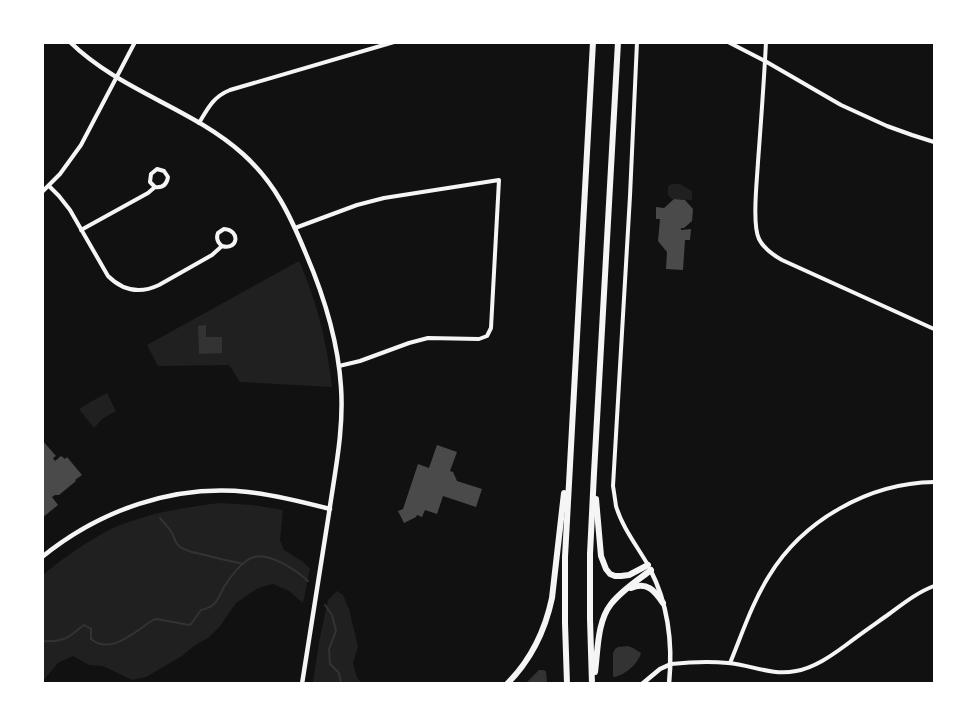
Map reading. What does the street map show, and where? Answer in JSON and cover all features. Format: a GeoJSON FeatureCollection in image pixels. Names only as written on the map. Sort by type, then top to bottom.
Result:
{"type":"FeatureCollection","features":[{"type":"Feature","properties":{"kind":"highway"},"geometry":{"type":"LineString","coordinates":[[567,684],[565,557],[593,42]]}},
{"type":"Feature","properties":{"kind":"highway"},"geometry":{"type":"LineString","coordinates":[[592,684],[590,554],[618,42]]}},
{"type":"Feature","properties":{"kind":"highway"},"geometry":{"type":"LineString","coordinates":[[507,684],[531,654],[541,636],[549,613],[571,435]]}},
{"type":"Feature","properties":{"kind":"highway"},"geometry":{"type":"LineString","coordinates":[[594,472],[601,556],[606,569],[610,574],[621,576],[650,568]]}},
{"type":"Feature","properties":{"kind":"highway"},"geometry":{"type":"LineString","coordinates":[[592,684],[601,625],[607,610],[621,593],[650,568]]}},
{"type":"Feature","properties":{"kind":"highway"},"geometry":{"type":"LineString","coordinates":[[621,593],[635,587],[647,587],[652,589],[663,603]]}},
{"type":"Feature","properties":{"kind":"street"},"geometry":{"type":"LineString","coordinates":[[70,42],[94,63],[117,78],[199,123],[232,145],[256,167],[279,196],[295,228],[323,299],[331,325],[339,366],[342,403],[341,429],[302,684]]}},
{"type":"Feature","properties":{"kind":"street"},"geometry":{"type":"LineString","coordinates":[[42,192],[60,174],[81,145],[135,42]]}},
{"type":"Feature","properties":{"kind":"street"},"geometry":{"type":"LineString","coordinates":[[199,123],[216,97],[222,93],[394,42]]}},
{"type":"Feature","properties":{"kind":"street"},"geometry":{"type":"LineString","coordinates":[[637,42],[613,486],[616,506],[621,518],[650,568],[663,603],[668,627],[671,664],[669,684]]}},
{"type":"Feature","properties":{"kind":"street"},"geometry":{"type":"LineString","coordinates":[[728,42],[841,105],[887,126],[934,142]]}},
{"type":"Feature","properties":{"kind":"street"},"geometry":{"type":"LineString","coordinates":[[766,42],[756,205],[757,233],[761,242],[772,254],[782,260],[934,329]]}},
{"type":"Feature","properties":{"kind":"street"},"geometry":{"type":"LineString","coordinates":[[81,230],[148,193],[155,187],[163,186],[168,181],[167,174],[161,169],[157,169],[151,174],[150,182],[155,187]]}},
{"type":"Feature","properties":{"kind":"street"},"geometry":{"type":"LineString","coordinates":[[295,228],[357,205],[384,198],[499,180],[491,328],[487,336],[479,339],[428,338],[360,361],[339,366]]}},
{"type":"Feature","properties":{"kind":"street"},"geometry":{"type":"LineString","coordinates":[[49,186],[65,203],[108,276],[123,288],[136,291],[150,289],[212,255],[222,246]]}},
{"type":"Feature","properties":{"kind":"street"},"geometry":{"type":"LineString","coordinates":[[224,229],[231,230],[235,234],[235,241],[226,248],[222,246],[217,240],[218,233],[224,229]]}},
{"type":"Feature","properties":{"kind":"street"},"geometry":{"type":"LineString","coordinates":[[730,663],[750,612],[769,576],[789,548],[802,536],[828,515],[857,500],[889,488],[934,482]]}},
{"type":"Feature","properties":{"kind":"street"},"geometry":{"type":"LineString","coordinates":[[42,557],[76,533],[114,513],[147,501],[187,493],[227,490],[249,492],[330,509]]}},
{"type":"Feature","properties":{"kind":"street"},"geometry":{"type":"LineString","coordinates":[[642,684],[660,669],[671,664],[709,661],[730,663],[774,672],[797,671],[809,667],[836,652],[915,595],[934,586]]}},
{"type":"Feature","properties":{"kind":"shaded area"},"geometry":{"type":"Polygon","coordinates":[[[680,184],[692,191],[692,200],[672,199],[668,195],[668,186],[680,184]]]}},
{"type":"Feature","properties":{"kind":"shaded area"},"geometry":{"type":"Polygon","coordinates":[[[299,261],[311,291],[320,322],[332,387],[240,382],[229,365],[158,366],[147,345],[299,261]]]}},
{"type":"Feature","properties":{"kind":"shaded area"},"geometry":{"type":"Polygon","coordinates":[[[206,325],[206,337],[222,337],[222,353],[199,354],[198,326],[206,325]]]}},
{"type":"Feature","properties":{"kind":"shaded area"},"geometry":{"type":"Polygon","coordinates":[[[107,393],[116,411],[102,419],[94,428],[79,409],[107,393]]]}},
{"type":"Feature","properties":{"kind":"shaded area"},"geometry":{"type":"Polygon","coordinates":[[[219,503],[252,505],[283,510],[280,540],[284,550],[302,561],[310,569],[303,603],[289,591],[273,584],[258,588],[236,603],[220,626],[208,638],[146,677],[132,680],[103,666],[89,665],[73,656],[58,663],[43,681],[43,575],[77,549],[118,526],[164,512],[219,503]]]}},
{"type":"Feature","properties":{"kind":"shaded area"},"geometry":{"type":"Polygon","coordinates":[[[337,591],[343,595],[349,609],[358,646],[353,663],[357,678],[362,683],[313,683],[328,600],[337,591]]]}},
{"type":"Feature","properties":{"kind":"shaded area"},"geometry":{"type":"Polygon","coordinates":[[[628,646],[641,653],[634,665],[626,672],[613,677],[613,653],[618,647],[628,646]]]}},
{"type":"Feature","properties":{"kind":"shaded area"},"geometry":{"type":"Polygon","coordinates":[[[539,670],[546,671],[547,683],[526,683],[539,670]]]}},
{"type":"Feature","properties":{"kind":"building"},"geometry":{"type":"Polygon","coordinates":[[[674,199],[685,200],[693,209],[692,221],[684,228],[681,228],[681,230],[691,229],[690,240],[685,240],[683,270],[666,269],[667,252],[658,241],[660,219],[656,219],[656,207],[664,208],[674,199]]]}},
{"type":"Feature","properties":{"kind":"building"},"geometry":{"type":"Polygon","coordinates":[[[42,440],[56,456],[53,458],[55,461],[61,456],[65,459],[67,457],[82,475],[59,495],[52,497],[58,505],[42,518],[42,440]]]}},
{"type":"Feature","properties":{"kind":"building"},"geometry":{"type":"Polygon","coordinates":[[[437,445],[457,452],[450,471],[453,472],[457,481],[482,489],[476,507],[443,496],[437,514],[425,510],[422,517],[417,515],[404,523],[398,511],[403,509],[418,464],[429,468],[437,445]]]}},
{"type":"Feature","properties":{"kind":"waterway"},"geometry":{"type":"LineString","coordinates":[[160,518],[172,532],[177,544],[182,548],[243,564]]}},
{"type":"Feature","properties":{"kind":"waterway"},"geometry":{"type":"LineString","coordinates":[[42,641],[64,639],[84,625],[91,629],[91,639],[107,645],[124,640],[157,619],[189,625],[201,610],[210,607],[216,602],[237,569],[254,557],[268,557],[275,560],[297,572],[308,581]]}},
{"type":"Feature","properties":{"kind":"waterway"},"geometry":{"type":"LineString","coordinates":[[325,605],[332,615],[336,631],[329,649],[330,664],[339,673],[341,684]]}}]}
